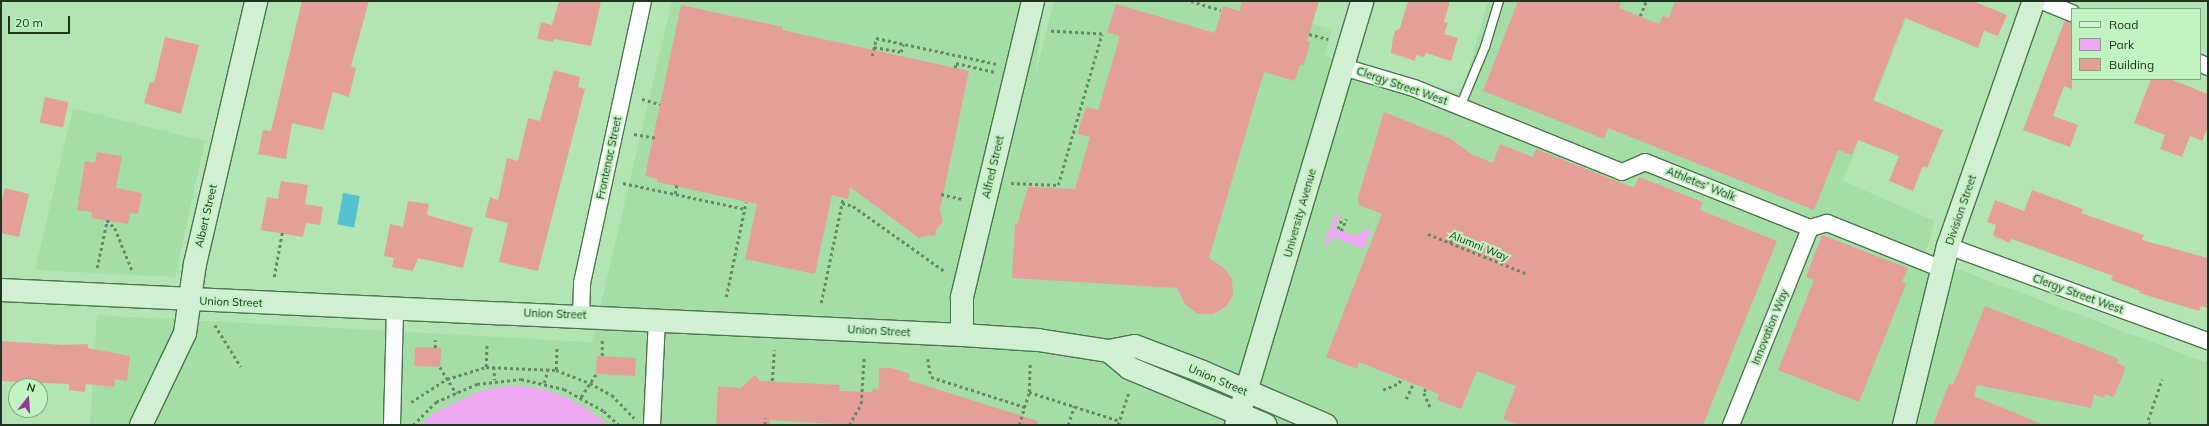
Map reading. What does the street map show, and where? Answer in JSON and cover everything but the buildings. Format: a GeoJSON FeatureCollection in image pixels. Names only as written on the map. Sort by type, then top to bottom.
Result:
{"type":"FeatureCollection","features":[{"type":"Feature","properties":{"kind":"main road","name":"Albert Street"},"geometry":{"type":"LineString","coordinates":[[141,425],[181,344],[190,300],[195,264],[256,1]]}},
{"type":"Feature","properties":{"kind":"main road","name":"Alfred Street"},"geometry":{"type":"LineString","coordinates":[[962,335],[961,302],[1032,1]]}},
{"type":"Feature","properties":{"kind":"main road","name":"University Avenue"},"geometry":{"type":"LineString","coordinates":[[1238,419],[1362,1]]}},
{"type":"Feature","properties":{"kind":"main road","name":"Division Street"},"geometry":{"type":"LineString","coordinates":[[1904,425],[1948,246],[2034,1]]}},
{"type":"Feature","properties":{"kind":"main road","name":"Union Street"},"geometry":{"type":"LineString","coordinates":[[1,290],[368,308],[581,315],[962,335],[1038,340],[1108,351],[1135,346],[1326,425]]}},
{"type":"Feature","properties":{"kind":"main road","name":"Union Street"},"geometry":{"type":"LineString","coordinates":[[1108,351],[1130,368],[1238,419],[1266,425]]}},
{"type":"Feature","properties":{"kind":"street","name":"Frontenac Street"},"geometry":{"type":"LineString","coordinates":[[581,315],[582,283],[644,1]]}},
{"type":"Feature","properties":{"kind":"street"},"geometry":{"type":"LineString","coordinates":[[2042,1],[2071,13]]}},
{"type":"Feature","properties":{"kind":"street","name":"Clergy Street West"},"geometry":{"type":"LineString","coordinates":[[1343,66],[1414,88],[1460,107]]}},
{"type":"Feature","properties":{"kind":"street","name":"Athletes’ Walk"},"geometry":{"type":"LineString","coordinates":[[1460,107],[1622,172],[1645,162],[1810,228]]}},
{"type":"Feature","properties":{"kind":"street"},"geometry":{"type":"LineString","coordinates":[[1810,228],[1827,223],[1942,269]]}},
{"type":"Feature","properties":{"kind":"street","name":"Innovation Way"},"geometry":{"type":"LineString","coordinates":[[1731,425],[1810,228]]}},
{"type":"Feature","properties":{"kind":"street","name":"Clergy Street West"},"geometry":{"type":"LineString","coordinates":[[1948,246],[2208,341]]}},
{"type":"Feature","properties":{"kind":"street"},"geometry":{"type":"LineString","coordinates":[[392,425],[395,309]]}},
{"type":"Feature","properties":{"kind":"street"},"geometry":{"type":"LineString","coordinates":[[652,425],[657,319]]}},
{"type":"Feature","properties":{"kind":"lane"},"geometry":{"type":"LineString","coordinates":[[1460,107],[1485,47],[1499,1]]}},
{"type":"Feature","properties":{"kind":"path"},"geometry":{"type":"LineString","coordinates":[[1191,1],[1221,10]]}},
{"type":"Feature","properties":{"kind":"path"},"geometry":{"type":"LineString","coordinates":[[1640,16],[1646,1]]}},
{"type":"Feature","properties":{"kind":"path"},"geometry":{"type":"LineString","coordinates":[[1008,183],[1058,185],[1102,34],[1056,31]]}},
{"type":"Feature","properties":{"kind":"path"},"geometry":{"type":"LineString","coordinates":[[1309,34],[1333,41]]}},
{"type":"Feature","properties":{"kind":"path"},"geometry":{"type":"LineString","coordinates":[[872,56],[876,38],[997,64]]}},
{"type":"Feature","properties":{"kind":"path"},"geometry":{"type":"LineString","coordinates":[[874,47],[901,52],[903,44]]}},
{"type":"Feature","properties":{"kind":"path"},"geometry":{"type":"LineString","coordinates":[[955,68],[956,63],[995,72]]}},
{"type":"Feature","properties":{"kind":"path"},"geometry":{"type":"LineString","coordinates":[[642,99],[660,104]]}},
{"type":"Feature","properties":{"kind":"path"},"geometry":{"type":"LineString","coordinates":[[634,134],[657,138]]}},
{"type":"Feature","properties":{"kind":"path"},"geometry":{"type":"LineString","coordinates":[[623,183],[745,209]]}},
{"type":"Feature","properties":{"kind":"path"},"geometry":{"type":"LineString","coordinates":[[675,194],[677,183]]}},
{"type":"Feature","properties":{"kind":"path"},"geometry":{"type":"LineString","coordinates":[[941,194],[966,200]]}},
{"type":"Feature","properties":{"kind":"path"},"geometry":{"type":"LineString","coordinates":[[821,302],[843,198]]}},
{"type":"Feature","properties":{"kind":"path"},"geometry":{"type":"LineString","coordinates":[[726,297],[746,202]]}},
{"type":"Feature","properties":{"kind":"path"},"geometry":{"type":"LineString","coordinates":[[842,203],[854,206],[949,275]]}},
{"type":"Feature","properties":{"kind":"path"},"geometry":{"type":"LineString","coordinates":[[1338,229],[1342,218]]}},
{"type":"Feature","properties":{"kind":"path"},"geometry":{"type":"LineString","coordinates":[[1341,231],[1346,219]]}},
{"type":"Feature","properties":{"kind":"path"},"geometry":{"type":"LineString","coordinates":[[97,268],[107,220],[115,228],[132,270]]}},
{"type":"Feature","properties":{"kind":"path"},"geometry":{"type":"LineString","coordinates":[[274,277],[282,233]]}},
{"type":"Feature","properties":{"kind":"path","name":"Alumni Way"},"geometry":{"type":"LineString","coordinates":[[1428,234],[1525,273]]}},
{"type":"Feature","properties":{"kind":"path"},"geometry":{"type":"LineString","coordinates":[[1450,243],[1453,236]]}},
{"type":"Feature","properties":{"kind":"path"},"geometry":{"type":"LineString","coordinates":[[215,325],[241,367]]}},
{"type":"Feature","properties":{"kind":"path"},"geometry":{"type":"LineString","coordinates":[[435,340],[435,348]]}},
{"type":"Feature","properties":{"kind":"path"},"geometry":{"type":"LineString","coordinates":[[602,340],[602,356]]}},
{"type":"Feature","properties":{"kind":"path"},"geometry":{"type":"LineString","coordinates":[[486,367],[487,343]]}},
{"type":"Feature","properties":{"kind":"path"},"geometry":{"type":"LineString","coordinates":[[556,370],[557,348]]}},
{"type":"Feature","properties":{"kind":"path"},"geometry":{"type":"LineString","coordinates":[[772,381],[774,350]]}},
{"type":"Feature","properties":{"kind":"path"},"geometry":{"type":"LineString","coordinates":[[849,425],[861,404],[864,356]]}},
{"type":"Feature","properties":{"kind":"path"},"geometry":{"type":"LineString","coordinates":[[928,359],[931,377],[1025,407]]}},
{"type":"Feature","properties":{"kind":"path"},"geometry":{"type":"LineString","coordinates":[[1019,425],[1029,392],[1030,364]]}},
{"type":"Feature","properties":{"kind":"path"},"geometry":{"type":"LineString","coordinates":[[440,367],[456,393]]}},
{"type":"Feature","properties":{"kind":"path"},"geometry":{"type":"LineString","coordinates":[[428,390],[447,379],[486,367],[556,370],[590,383],[612,395],[636,421]]}},
{"type":"Feature","properties":{"kind":"path"},"geometry":{"type":"LineString","coordinates":[[494,367],[495,380]]}},
{"type":"Feature","properties":{"kind":"path"},"geometry":{"type":"LineString","coordinates":[[544,383],[548,370]]}},
{"type":"Feature","properties":{"kind":"path"},"geometry":{"type":"LineString","coordinates":[[581,397],[596,374]]}},
{"type":"Feature","properties":{"kind":"path"},"geometry":{"type":"LineString","coordinates":[[2150,425],[2148,420],[2162,378]]}},
{"type":"Feature","properties":{"kind":"path"},"geometry":{"type":"LineString","coordinates":[[413,425],[436,402],[456,393],[495,380],[520,379],[544,383],[581,397],[604,411],[619,425]]}},
{"type":"Feature","properties":{"kind":"path"},"geometry":{"type":"LineString","coordinates":[[1383,390],[1399,383],[1401,379]]}},
{"type":"Feature","properties":{"kind":"path"},"geometry":{"type":"LineString","coordinates":[[1406,399],[1412,384]]}},
{"type":"Feature","properties":{"kind":"path"},"geometry":{"type":"LineString","coordinates":[[1118,425],[1130,388]]}},
{"type":"Feature","properties":{"kind":"path"},"geometry":{"type":"LineString","coordinates":[[1426,389],[1424,392],[1431,409]]}},
{"type":"Feature","properties":{"kind":"path"},"geometry":{"type":"LineString","coordinates":[[1029,392],[1120,421]]}},
{"type":"Feature","properties":{"kind":"path"},"geometry":{"type":"LineString","coordinates":[[1068,425],[1074,406]]}},
{"type":"Feature","properties":{"kind":"path"},"geometry":{"type":"LineString","coordinates":[[765,425],[766,418]]}},
{"type":"Feature","properties":{"kind":"shaded area"},"geometry":{"type":"Polygon","coordinates":[[[672,1],[1044,1],[1035,76],[1054,1],[1231,1],[1332,29],[1325,56],[1462,94],[1488,1],[1913,1],[1843,181],[1935,221],[1925,257],[2208,363],[2208,425],[90,425],[97,315],[592,342],[672,1]]]}},
{"type":"Feature","properties":{"kind":"shaded area"},"geometry":{"type":"Polygon","coordinates":[[[73,108],[205,141],[175,277],[35,270],[73,108]]]}},
{"type":"Feature","properties":{"kind":"green space"},"geometry":{"type":"Polygon","coordinates":[[[1336,214],[1340,215],[1335,229],[1355,236],[1366,229],[1371,230],[1364,249],[1332,237],[1328,245],[1324,243],[1336,214]]]}},
{"type":"Feature","properties":{"kind":"green space"},"geometry":{"type":"Polygon","coordinates":[[[521,386],[546,390],[567,398],[588,409],[608,425],[421,425],[434,413],[475,393],[499,387],[521,386]]]}},
{"type":"Feature","properties":{"kind":"water"},"geometry":{"type":"Polygon","coordinates":[[[343,193],[360,196],[354,227],[337,225],[343,193]]]}}]}
